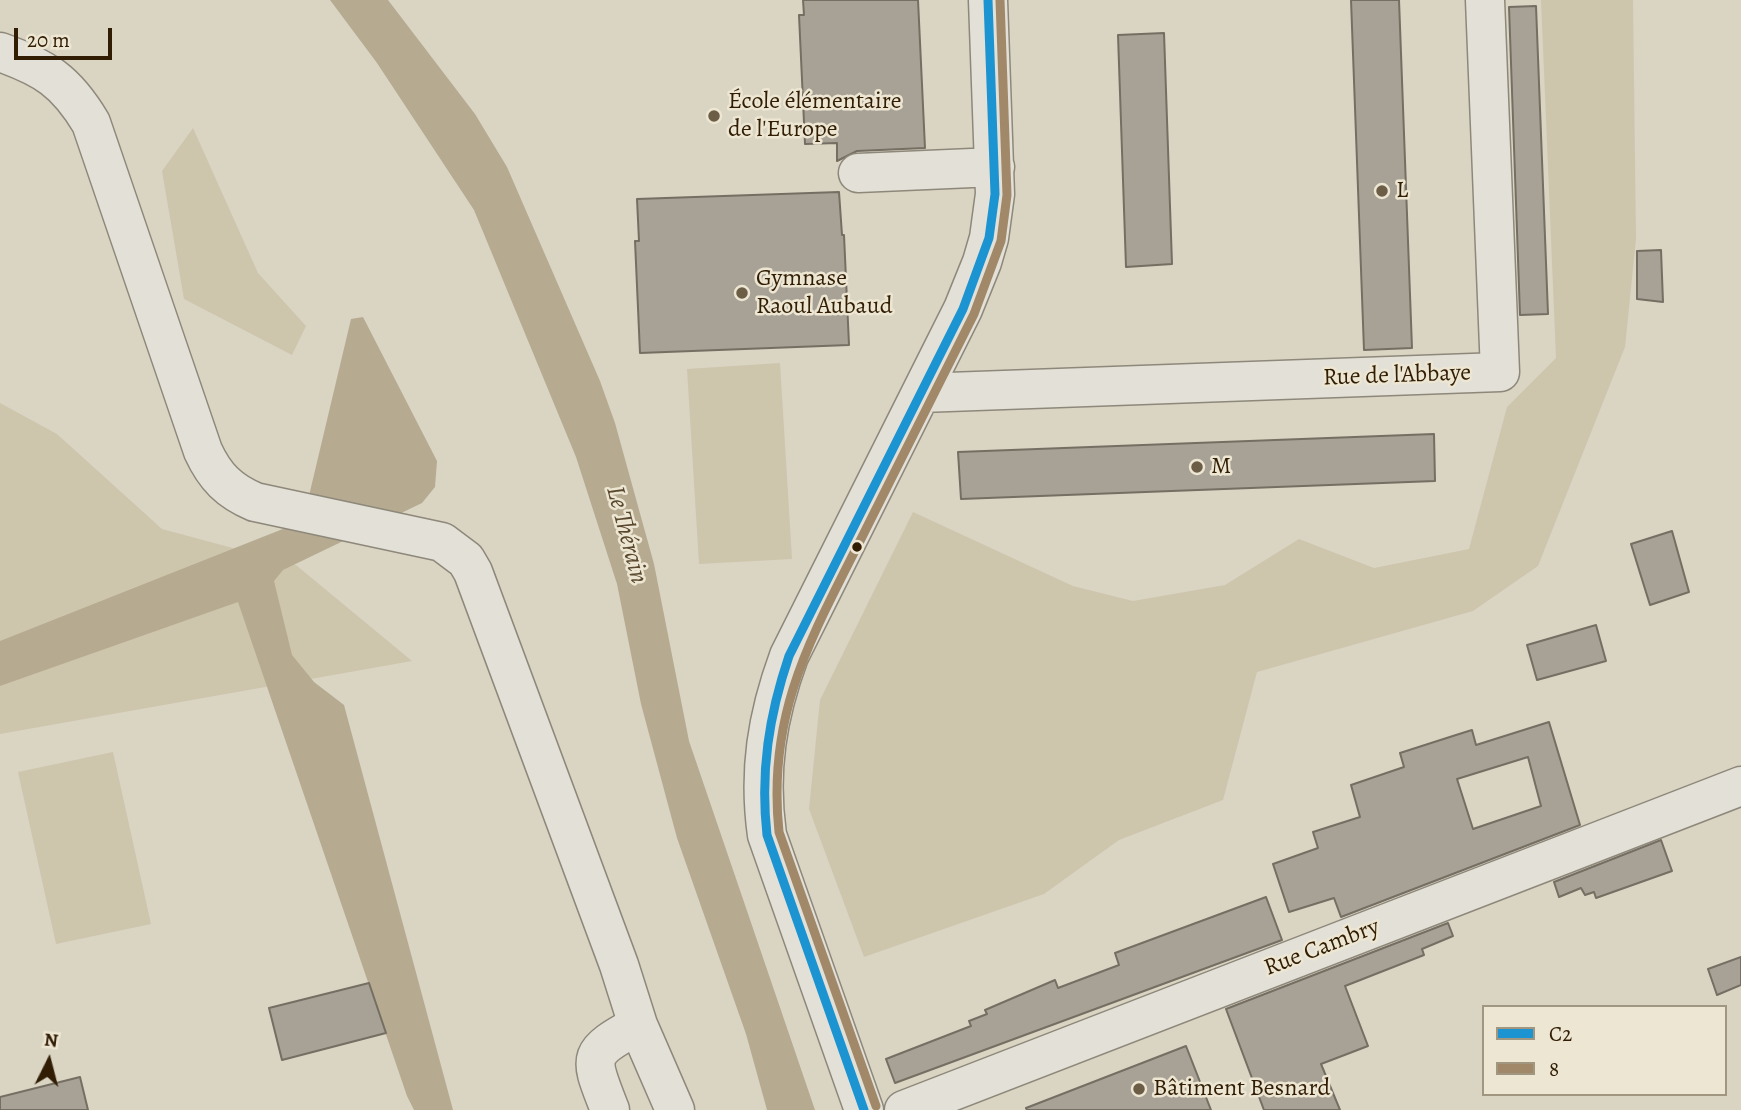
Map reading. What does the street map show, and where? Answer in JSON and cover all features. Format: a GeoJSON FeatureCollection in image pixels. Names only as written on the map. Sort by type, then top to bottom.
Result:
{"type":"FeatureCollection","features":[{"type":"Feature","properties":{"kind":"street"},"geometry":{"type":"LineString","coordinates":[[864,1110],[767,835],[762,787],[763,756],[774,702],[789,656],[963,309],[982,262],[993,216],[995,167],[988,0]]}},
{"type":"Feature","properties":{"kind":"street","name":"Rue de l'Abbaye"},"geometry":{"type":"LineString","coordinates":[[921,393],[1500,372],[1485,0]]}},
{"type":"Feature","properties":{"kind":"street"},"geometry":{"type":"LineString","coordinates":[[0,52],[31,63],[59,80],[91,123],[211,468],[236,494],[284,509],[442,542],[466,560],[473,572],[638,1024],[675,1110]]}},
{"type":"Feature","properties":{"kind":"street"},"geometry":{"type":"LineString","coordinates":[[858,173],[995,167]]}},
{"type":"Feature","properties":{"kind":"street","name":"Rue Cambry"},"geometry":{"type":"LineString","coordinates":[[904,1110],[1741,786]]}},
{"type":"Feature","properties":{"kind":"street"},"geometry":{"type":"LineString","coordinates":[[610,1110],[594,1070],[594,1059],[608,1041],[638,1024]]}},
{"type":"Feature","properties":{"kind":"shaded area"},"geometry":{"type":"Polygon","coordinates":[[[1541,0],[1633,0],[1636,239],[1625,347],[1538,566],[1473,611],[1257,672],[1223,800],[1119,840],[1044,894],[864,957],[809,809],[820,700],[913,512],[1073,586],[1133,601],[1225,585],[1299,539],[1374,568],[1469,549],[1507,407],[1556,358],[1541,0]]]}},
{"type":"Feature","properties":{"kind":"shaded area"},"geometry":{"type":"Polygon","coordinates":[[[193,128],[258,273],[306,326],[292,355],[184,299],[162,171],[193,128]]]}},
{"type":"Feature","properties":{"kind":"shaded area"},"geometry":{"type":"Polygon","coordinates":[[[780,363],[792,559],[699,564],[687,369],[780,363]]]}},
{"type":"Feature","properties":{"kind":"shaded area"},"geometry":{"type":"Polygon","coordinates":[[[0,403],[57,434],[162,529],[296,565],[412,661],[0,734],[0,403]]]}},
{"type":"Feature","properties":{"kind":"shaded area"},"geometry":{"type":"Polygon","coordinates":[[[113,752],[151,924],[56,944],[18,772],[113,752]]]}},
{"type":"Feature","properties":{"kind":"water","name":"Le Thérain"},"geometry":{"type":"Polygon","coordinates":[[[330,0],[388,0],[475,114],[507,167],[600,381],[615,423],[654,564],[689,741],[815,1110],[767,1110],[746,1034],[677,838],[641,704],[617,584],[576,457],[474,210],[377,63],[330,0]]]}},
{"type":"Feature","properties":{"kind":"water"},"geometry":{"type":"Polygon","coordinates":[[[363,317],[437,461],[435,487],[422,503],[283,570],[274,581],[292,655],[314,682],[344,705],[453,1110],[414,1110],[407,1096],[238,602],[0,686],[0,641],[303,521],[351,319],[363,317]]]}},
{"type":"Feature","properties":{"kind":"building"},"geometry":{"type":"Polygon","coordinates":[[[803,0],[918,0],[925,148],[857,151],[837,161],[837,143],[805,144],[799,15],[804,15],[803,0]]]}},
{"type":"Feature","properties":{"kind":"building","name":"L"},"geometry":{"type":"Polygon","coordinates":[[[1351,0],[1399,0],[1412,348],[1364,350],[1351,0]]]}},
{"type":"Feature","properties":{"kind":"building"},"geometry":{"type":"Polygon","coordinates":[[[1536,6],[1548,314],[1520,315],[1509,7],[1536,6]]]}},
{"type":"Feature","properties":{"kind":"building"},"geometry":{"type":"Polygon","coordinates":[[[1164,33],[1172,264],[1126,267],[1118,35],[1164,33]]]}},
{"type":"Feature","properties":{"kind":"building","name":"Gymnase Raoul Aubaud"},"geometry":{"type":"Polygon","coordinates":[[[839,192],[844,235],[849,345],[640,353],[635,241],[639,241],[637,199],[839,192]]]}},
{"type":"Feature","properties":{"kind":"building"},"geometry":{"type":"Polygon","coordinates":[[[1661,250],[1663,302],[1637,299],[1637,251],[1661,250]]]}},
{"type":"Feature","properties":{"kind":"building","name":"M"},"geometry":{"type":"Polygon","coordinates":[[[1434,434],[1435,481],[961,499],[958,452],[1434,434]]]}},
{"type":"Feature","properties":{"kind":"building"},"geometry":{"type":"Polygon","coordinates":[[[1672,531],[1689,592],[1650,605],[1631,544],[1672,531]]]}},
{"type":"Feature","properties":{"kind":"building"},"geometry":{"type":"Polygon","coordinates":[[[1596,625],[1606,661],[1537,680],[1527,645],[1596,625]]]}},
{"type":"Feature","properties":{"kind":"building"},"geometry":{"type":"Polygon","coordinates":[[[1549,722],[1580,825],[1341,917],[1334,898],[1289,912],[1273,864],[1318,848],[1313,832],[1360,817],[1351,785],[1404,767],[1400,753],[1456,735],[1472,730],[1476,745],[1549,722]],[[1528,757],[1457,779],[1473,829],[1541,806],[1528,757]]]}},
{"type":"Feature","properties":{"kind":"building"},"geometry":{"type":"Polygon","coordinates":[[[1661,840],[1672,871],[1596,898],[1594,892],[1585,895],[1581,888],[1559,897],[1554,882],[1661,840]]]}},
{"type":"Feature","properties":{"kind":"building"},"geometry":{"type":"Polygon","coordinates":[[[1266,897],[1282,940],[895,1083],[886,1059],[971,1026],[969,1021],[987,1014],[985,1010],[1055,980],[1058,988],[1119,965],[1115,953],[1266,897]]]}},
{"type":"Feature","properties":{"kind":"building"},"geometry":{"type":"Polygon","coordinates":[[[1448,923],[1453,936],[1422,949],[1424,955],[1345,986],[1368,1046],[1321,1064],[1340,1110],[1264,1110],[1226,1009],[1448,923]]]}},
{"type":"Feature","properties":{"kind":"building"},"geometry":{"type":"Polygon","coordinates":[[[1741,957],[1741,985],[1717,995],[1708,969],[1741,957]]]}},
{"type":"Feature","properties":{"kind":"building"},"geometry":{"type":"Polygon","coordinates":[[[369,983],[386,1033],[282,1060],[269,1008],[369,983]]]}},
{"type":"Feature","properties":{"kind":"building","name":"Bâtiment Besnard"},"geometry":{"type":"Polygon","coordinates":[[[1186,1046],[1211,1110],[1026,1108],[1186,1046]]]}},
{"type":"Feature","properties":{"kind":"building"},"geometry":{"type":"Polygon","coordinates":[[[80,1077],[88,1110],[0,1110],[0,1097],[80,1077]]]}},
{"type":"Feature","properties":{"kind":"transit line","name":"C2"},"geometry":{"type":"LineString","coordinates":[[864,1110],[767,835],[765,789],[768,744],[776,700],[789,656],[963,309],[989,238],[995,194],[988,0]]}},
{"type":"Feature","properties":{"kind":"transit line","name":"8"},"geometry":{"type":"LineString","coordinates":[[876,1106],[779,832],[777,787],[780,746],[799,671],[814,635],[974,314],[1001,241],[1007,195],[1000,0]]}},
{"type":"Feature","properties":{"kind":"place","name":"École élémentaire de l'Europe"},"geometry":{"type":"Point","coordinates":[714,116]}},
{"type":"Feature","properties":{"kind":"place","name":"L"},"geometry":{"type":"Point","coordinates":[1382,191]}},
{"type":"Feature","properties":{"kind":"place","name":"Gymnase Raoul Aubaud"},"geometry":{"type":"Point","coordinates":[742,293]}},
{"type":"Feature","properties":{"kind":"place","name":"M"},"geometry":{"type":"Point","coordinates":[1197,467]}},
{"type":"Feature","properties":{"kind":"place","name":"Bâtiment Besnard"},"geometry":{"type":"Point","coordinates":[1139,1089]}}]}
